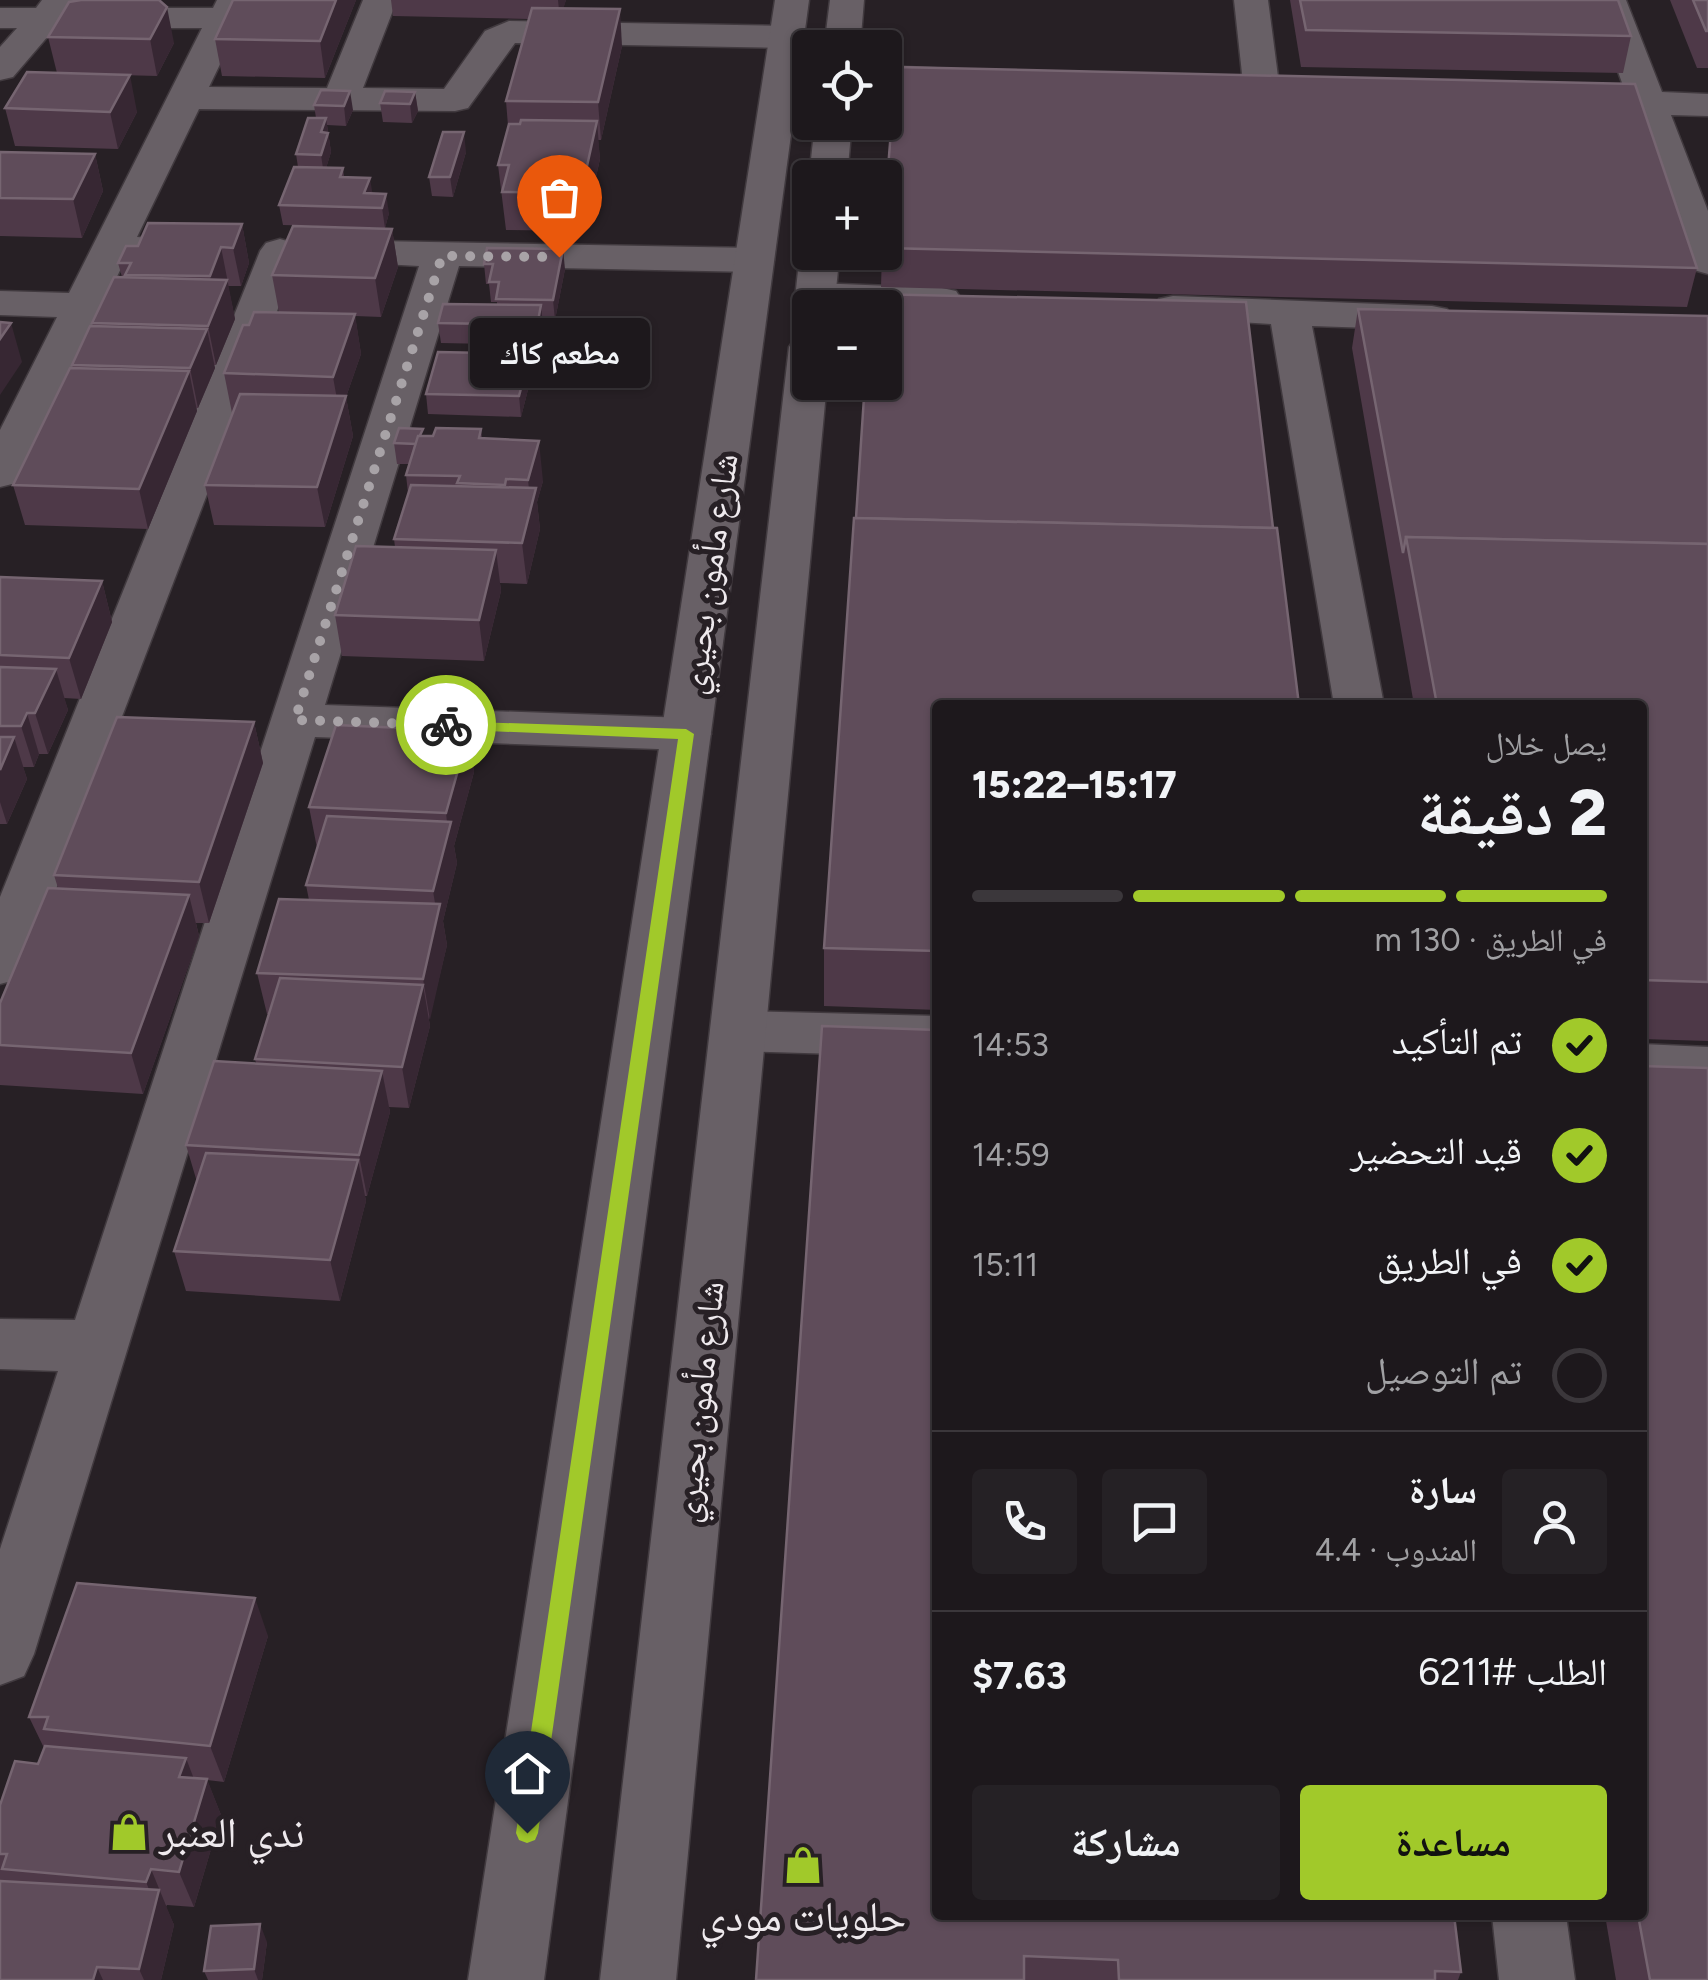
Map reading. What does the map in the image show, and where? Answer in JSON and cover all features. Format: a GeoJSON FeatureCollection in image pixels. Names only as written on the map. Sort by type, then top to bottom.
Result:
{"type":"FeatureCollection","features":[{"type":"Feature","properties":{"kind":"street"},"geometry":{"type":"LineString","coordinates":[[340,100],[380,0]]}},
{"type":"Feature","properties":{"kind":"street"},"geometry":{"type":"LineString","coordinates":[[844,30],[847,0]]}},
{"type":"Feature","properties":{"kind":"street"},"geometry":{"type":"LineString","coordinates":[[1251,0],[1262,92]]}},
{"type":"Feature","properties":{"kind":"street"},"geometry":{"type":"LineString","coordinates":[[1609,0],[1708,262]]}},
{"type":"Feature","properties":{"kind":"street"},"geometry":{"type":"LineString","coordinates":[[0,18],[53,10],[229,9],[0,474]]}},
{"type":"Feature","properties":{"kind":"street"},"geometry":{"type":"LineString","coordinates":[[0,69],[53,10]]}},
{"type":"Feature","properties":{"kind":"street"},"geometry":{"type":"LineString","coordinates":[[140,107],[183,103],[455,100],[498,38],[509,32],[789,19]]}},
{"type":"Feature","properties":{"kind":"street","name":"شارع مأمون بحيري"},"geometry":{"type":"LineString","coordinates":[[506,1980],[789,19]]}},
{"type":"Feature","properties":{"kind":"street"},"geometry":{"type":"LineString","coordinates":[[902,79],[1004,82]]}},
{"type":"Feature","properties":{"kind":"street"},"geometry":{"type":"LineString","coordinates":[[1222,90],[1300,93]]}},
{"type":"Feature","properties":{"kind":"street"},"geometry":{"type":"LineString","coordinates":[[1530,99],[1708,105]]}},
{"type":"Feature","properties":{"kind":"street"},"geometry":{"type":"LineString","coordinates":[[111,248],[754,260]]}},
{"type":"Feature","properties":{"kind":"street"},"geometry":{"type":"LineString","coordinates":[[0,964],[129,588],[280,251]]}},
{"type":"Feature","properties":{"kind":"street"},"geometry":{"type":"LineString","coordinates":[[0,1654],[442,256]]}},
{"type":"Feature","properties":{"kind":"street"},"geometry":{"type":"LineString","coordinates":[[902,308],[973,301]]}},
{"type":"Feature","properties":{"kind":"street"},"geometry":{"type":"LineString","coordinates":[[0,303],[83,306]]}},
{"type":"Feature","properties":{"kind":"street"},"geometry":{"type":"LineString","coordinates":[[1131,306],[1469,319]]}},
{"type":"Feature","properties":{"kind":"street"},"geometry":{"type":"LineString","coordinates":[[1289,312],[1358,700]]}},
{"type":"Feature","properties":{"kind":"street","name":"شارع مأمون بحيري"},"geometry":{"type":"LineString","coordinates":[[638,1980],[804,400]]}},
{"type":"Feature","properties":{"kind":"street"},"geometry":{"type":"LineString","coordinates":[[295,720],[686,734]]}},
{"type":"Feature","properties":{"kind":"street"},"geometry":{"type":"LineString","coordinates":[[739,1030],[932,1038]]}},
{"type":"Feature","properties":{"kind":"street"},"geometry":{"type":"LineString","coordinates":[[1647,1065],[1708,1068]]}},
{"type":"Feature","properties":{"kind":"street"},"geometry":{"type":"LineString","coordinates":[[0,1344],[97,1346]]}},
{"type":"Feature","properties":{"kind":"street"},"geometry":{"type":"LineString","coordinates":[[1530,1920],[1538,1980]]}},
{"type":"Feature","properties":{"kind":"building"},"geometry":{"type":"Polygon","coordinates":[[[159,0],[167,7],[150,39],[48,37],[69,2],[159,0]]]}},
{"type":"Feature","properties":{"kind":"building"},"geometry":{"type":"Polygon","coordinates":[[[233,0],[336,0],[320,41],[215,39],[233,0]]]}},
{"type":"Feature","properties":{"kind":"building"},"geometry":{"type":"Polygon","coordinates":[[[1300,0],[1618,0],[1631,36],[1306,30],[1300,0]]]}},
{"type":"Feature","properties":{"kind":"building"},"geometry":{"type":"Polygon","coordinates":[[[1693,0],[1708,0],[1708,31],[1706,31],[1693,0]]]}},
{"type":"Feature","properties":{"kind":"building"},"geometry":{"type":"Polygon","coordinates":[[[532,8],[620,9],[598,102],[506,101],[532,8]]]}},
{"type":"Feature","properties":{"kind":"building"},"geometry":{"type":"Polygon","coordinates":[[[902,67],[1635,84],[1697,268],[902,248],[902,160],[889,160],[890,140],[902,140],[902,67]]]}},
{"type":"Feature","properties":{"kind":"building"},"geometry":{"type":"Polygon","coordinates":[[[27,72],[130,75],[110,112],[5,108],[27,72]]]}},
{"type":"Feature","properties":{"kind":"building"},"geometry":{"type":"Polygon","coordinates":[[[321,90],[350,91],[344,106],[314,105],[321,90]]]}},
{"type":"Feature","properties":{"kind":"building"},"geometry":{"type":"Polygon","coordinates":[[[385,91],[415,92],[410,104],[380,103],[385,91]]]}},
{"type":"Feature","properties":{"kind":"building"},"geometry":{"type":"Polygon","coordinates":[[[308,118],[326,118],[321,132],[328,133],[321,155],[296,154],[308,118]]]}},
{"type":"Feature","properties":{"kind":"building"},"geometry":{"type":"Polygon","coordinates":[[[521,120],[597,121],[581,193],[502,192],[509,165],[498,165],[509,124],[520,124],[521,120]]]}},
{"type":"Feature","properties":{"kind":"building"},"geometry":{"type":"Polygon","coordinates":[[[443,132],[464,132],[450,177],[429,177],[443,132]]]}},
{"type":"Feature","properties":{"kind":"building"},"geometry":{"type":"Polygon","coordinates":[[[0,152],[95,154],[73,199],[0,198],[0,152]]]}},
{"type":"Feature","properties":{"kind":"building"},"geometry":{"type":"Polygon","coordinates":[[[294,167],[343,168],[340,177],[370,178],[364,193],[386,194],[382,208],[279,205],[294,167]]]}},
{"type":"Feature","properties":{"kind":"building"},"geometry":{"type":"Polygon","coordinates":[[[148,223],[242,224],[233,248],[221,247],[210,276],[125,275],[131,263],[118,263],[126,246],[138,246],[148,223]]]}},
{"type":"Feature","properties":{"kind":"building"},"geometry":{"type":"Polygon","coordinates":[[[293,226],[392,229],[375,278],[272,275],[293,226]]]}},
{"type":"Feature","properties":{"kind":"building"},"geometry":{"type":"Polygon","coordinates":[[[487,248],[563,249],[553,300],[496,299],[499,282],[489,282],[493,264],[484,264],[487,248]]]}},
{"type":"Feature","properties":{"kind":"building"},"geometry":{"type":"Polygon","coordinates":[[[114,277],[227,280],[208,326],[92,323],[114,277]]]}},
{"type":"Feature","properties":{"kind":"building"},"geometry":{"type":"Polygon","coordinates":[[[902,295],[1246,302],[1273,528],[856,518],[864,400],[902,400],[902,295]]]}},
{"type":"Feature","properties":{"kind":"building"},"geometry":{"type":"Polygon","coordinates":[[[443,304],[541,305],[536,332],[487,331],[489,324],[438,323],[443,304]]]}},
{"type":"Feature","properties":{"kind":"building"},"geometry":{"type":"Polygon","coordinates":[[[1358,309],[1708,316],[1708,544],[1406,537],[1403,553],[1358,309]]]}},
{"type":"Feature","properties":{"kind":"building"},"geometry":{"type":"Polygon","coordinates":[[[254,312],[355,314],[333,377],[224,373],[243,325],[249,325],[254,312]]]}},
{"type":"Feature","properties":{"kind":"building"},"geometry":{"type":"Polygon","coordinates":[[[0,322],[11,323],[0,339],[0,322]]]}},
{"type":"Feature","properties":{"kind":"building"},"geometry":{"type":"Polygon","coordinates":[[[90,326],[207,329],[190,368],[72,365],[90,326]]]}},
{"type":"Feature","properties":{"kind":"building"},"geometry":{"type":"Polygon","coordinates":[[[438,352],[530,354],[519,396],[426,394],[438,352]]]}},
{"type":"Feature","properties":{"kind":"building"},"geometry":{"type":"Polygon","coordinates":[[[70,368],[189,371],[139,489],[13,485],[70,368]]]}},
{"type":"Feature","properties":{"kind":"building"},"geometry":{"type":"Polygon","coordinates":[[[240,394],[346,396],[317,487],[205,485],[240,394]]]}},
{"type":"Feature","properties":{"kind":"building"},"geometry":{"type":"Polygon","coordinates":[[[399,428],[423,429],[416,444],[394,443],[399,428]]]}},
{"type":"Feature","properties":{"kind":"building"},"geometry":{"type":"Polygon","coordinates":[[[436,428],[481,429],[479,438],[539,441],[528,480],[506,479],[505,485],[457,483],[460,476],[406,475],[418,436],[433,436],[436,428]]]}},
{"type":"Feature","properties":{"kind":"building"},"geometry":{"type":"Polygon","coordinates":[[[411,485],[536,488],[522,543],[394,539],[411,485]]]}},
{"type":"Feature","properties":{"kind":"building"},"geometry":{"type":"Polygon","coordinates":[[[854,518],[1277,528],[1298,700],[932,700],[932,951],[824,948],[854,518]]]}},
{"type":"Feature","properties":{"kind":"building"},"geometry":{"type":"Polygon","coordinates":[[[1406,537],[1708,544],[1708,982],[1647,980],[1647,700],[1436,700],[1406,537]]]}},
{"type":"Feature","properties":{"kind":"building"},"geometry":{"type":"Polygon","coordinates":[[[356,546],[496,550],[479,620],[335,615],[356,546]]]}},
{"type":"Feature","properties":{"kind":"building"},"geometry":{"type":"Polygon","coordinates":[[[0,577],[102,581],[69,658],[0,655],[0,577]]]}},
{"type":"Feature","properties":{"kind":"building"},"geometry":{"type":"Polygon","coordinates":[[[0,667],[56,669],[35,713],[27,713],[21,726],[0,726],[0,667]]]}},
{"type":"Feature","properties":{"kind":"building"},"geometry":{"type":"Polygon","coordinates":[[[117,717],[254,722],[199,882],[54,875],[117,717]]]}},
{"type":"Feature","properties":{"kind":"building"},"geometry":{"type":"Polygon","coordinates":[[[336,725],[469,731],[446,813],[309,807],[336,725]]]}},
{"type":"Feature","properties":{"kind":"building"},"geometry":{"type":"Polygon","coordinates":[[[0,737],[14,737],[0,770],[0,737]]]}},
{"type":"Feature","properties":{"kind":"building"},"geometry":{"type":"Polygon","coordinates":[[[327,816],[451,822],[433,891],[306,885],[327,816]]]}},
{"type":"Feature","properties":{"kind":"building"},"geometry":{"type":"Polygon","coordinates":[[[48,888],[189,895],[131,1053],[0,1045],[0,1003],[48,888]]]}},
{"type":"Feature","properties":{"kind":"building"},"geometry":{"type":"Polygon","coordinates":[[[279,899],[440,904],[423,979],[257,973],[279,899]]]}},
{"type":"Feature","properties":{"kind":"building"},"geometry":{"type":"Polygon","coordinates":[[[280,978],[423,985],[402,1067],[255,1059],[280,978]]]}},
{"type":"Feature","properties":{"kind":"building"},"geometry":{"type":"Polygon","coordinates":[[[822,1026],[932,1030],[932,1920],[1455,1920],[1461,1972],[1435,1971],[1435,1980],[1119,1980],[1118,1960],[1024,1956],[1024,1980],[756,1980],[822,1026]]]}},
{"type":"Feature","properties":{"kind":"building"},"geometry":{"type":"Polygon","coordinates":[[[214,1061],[382,1071],[359,1155],[186,1145],[214,1061]]]}},
{"type":"Feature","properties":{"kind":"building"},"geometry":{"type":"Polygon","coordinates":[[[1647,1066],[1708,1068],[1708,1980],[1650,1980],[1639,1920],[1647,1920],[1647,1066]]]}},
{"type":"Feature","properties":{"kind":"building"},"geometry":{"type":"Polygon","coordinates":[[[206,1153],[358,1160],[330,1260],[174,1251],[206,1153]]]}},
{"type":"Feature","properties":{"kind":"building"},"geometry":{"type":"Polygon","coordinates":[[[77,1583],[255,1598],[210,1746],[44,1729],[48,1717],[29,1717],[77,1583]]]}},
{"type":"Feature","properties":{"kind":"building"},"geometry":{"type":"Polygon","coordinates":[[[45,1746],[186,1758],[179,1777],[207,1779],[179,1872],[151,1869],[146,1882],[2,1869],[7,1854],[0,1854],[0,1805],[15,1761],[38,1764],[45,1746]]]}},
{"type":"Feature","properties":{"kind":"building"},"geometry":{"type":"Polygon","coordinates":[[[0,1881],[159,1890],[139,1969],[97,1967],[93,1980],[0,1980],[0,1881]]]}},
{"type":"Feature","properties":{"kind":"building"},"geometry":{"type":"Polygon","coordinates":[[[260,1924],[254,1969],[204,1971],[211,1926],[260,1924]]]}},
{"type":"Feature","properties":{"kind":"way so far"},"geometry":{"type":"LineString","coordinates":[[446,725],[295,720],[442,256],[559,257]]}},
{"type":"Feature","properties":{"kind":"place","name":"مطعم كاك"},"geometry":{"type":"Point","coordinates":[559,257]}},
{"type":"Feature","properties":{"kind":"place","name":"ندي العنبر"},"geometry":{"type":"Point","coordinates":[129,1832]}},
{"type":"Feature","properties":{"kind":"place","name":"حلويات مودي"},"geometry":{"type":"Point","coordinates":[803,1865]}},
{"type":"Feature","properties":{"kind":"route"},"geometry":{"type":"LineString","coordinates":[[446,725],[686,734],[527,1833]]}}]}
